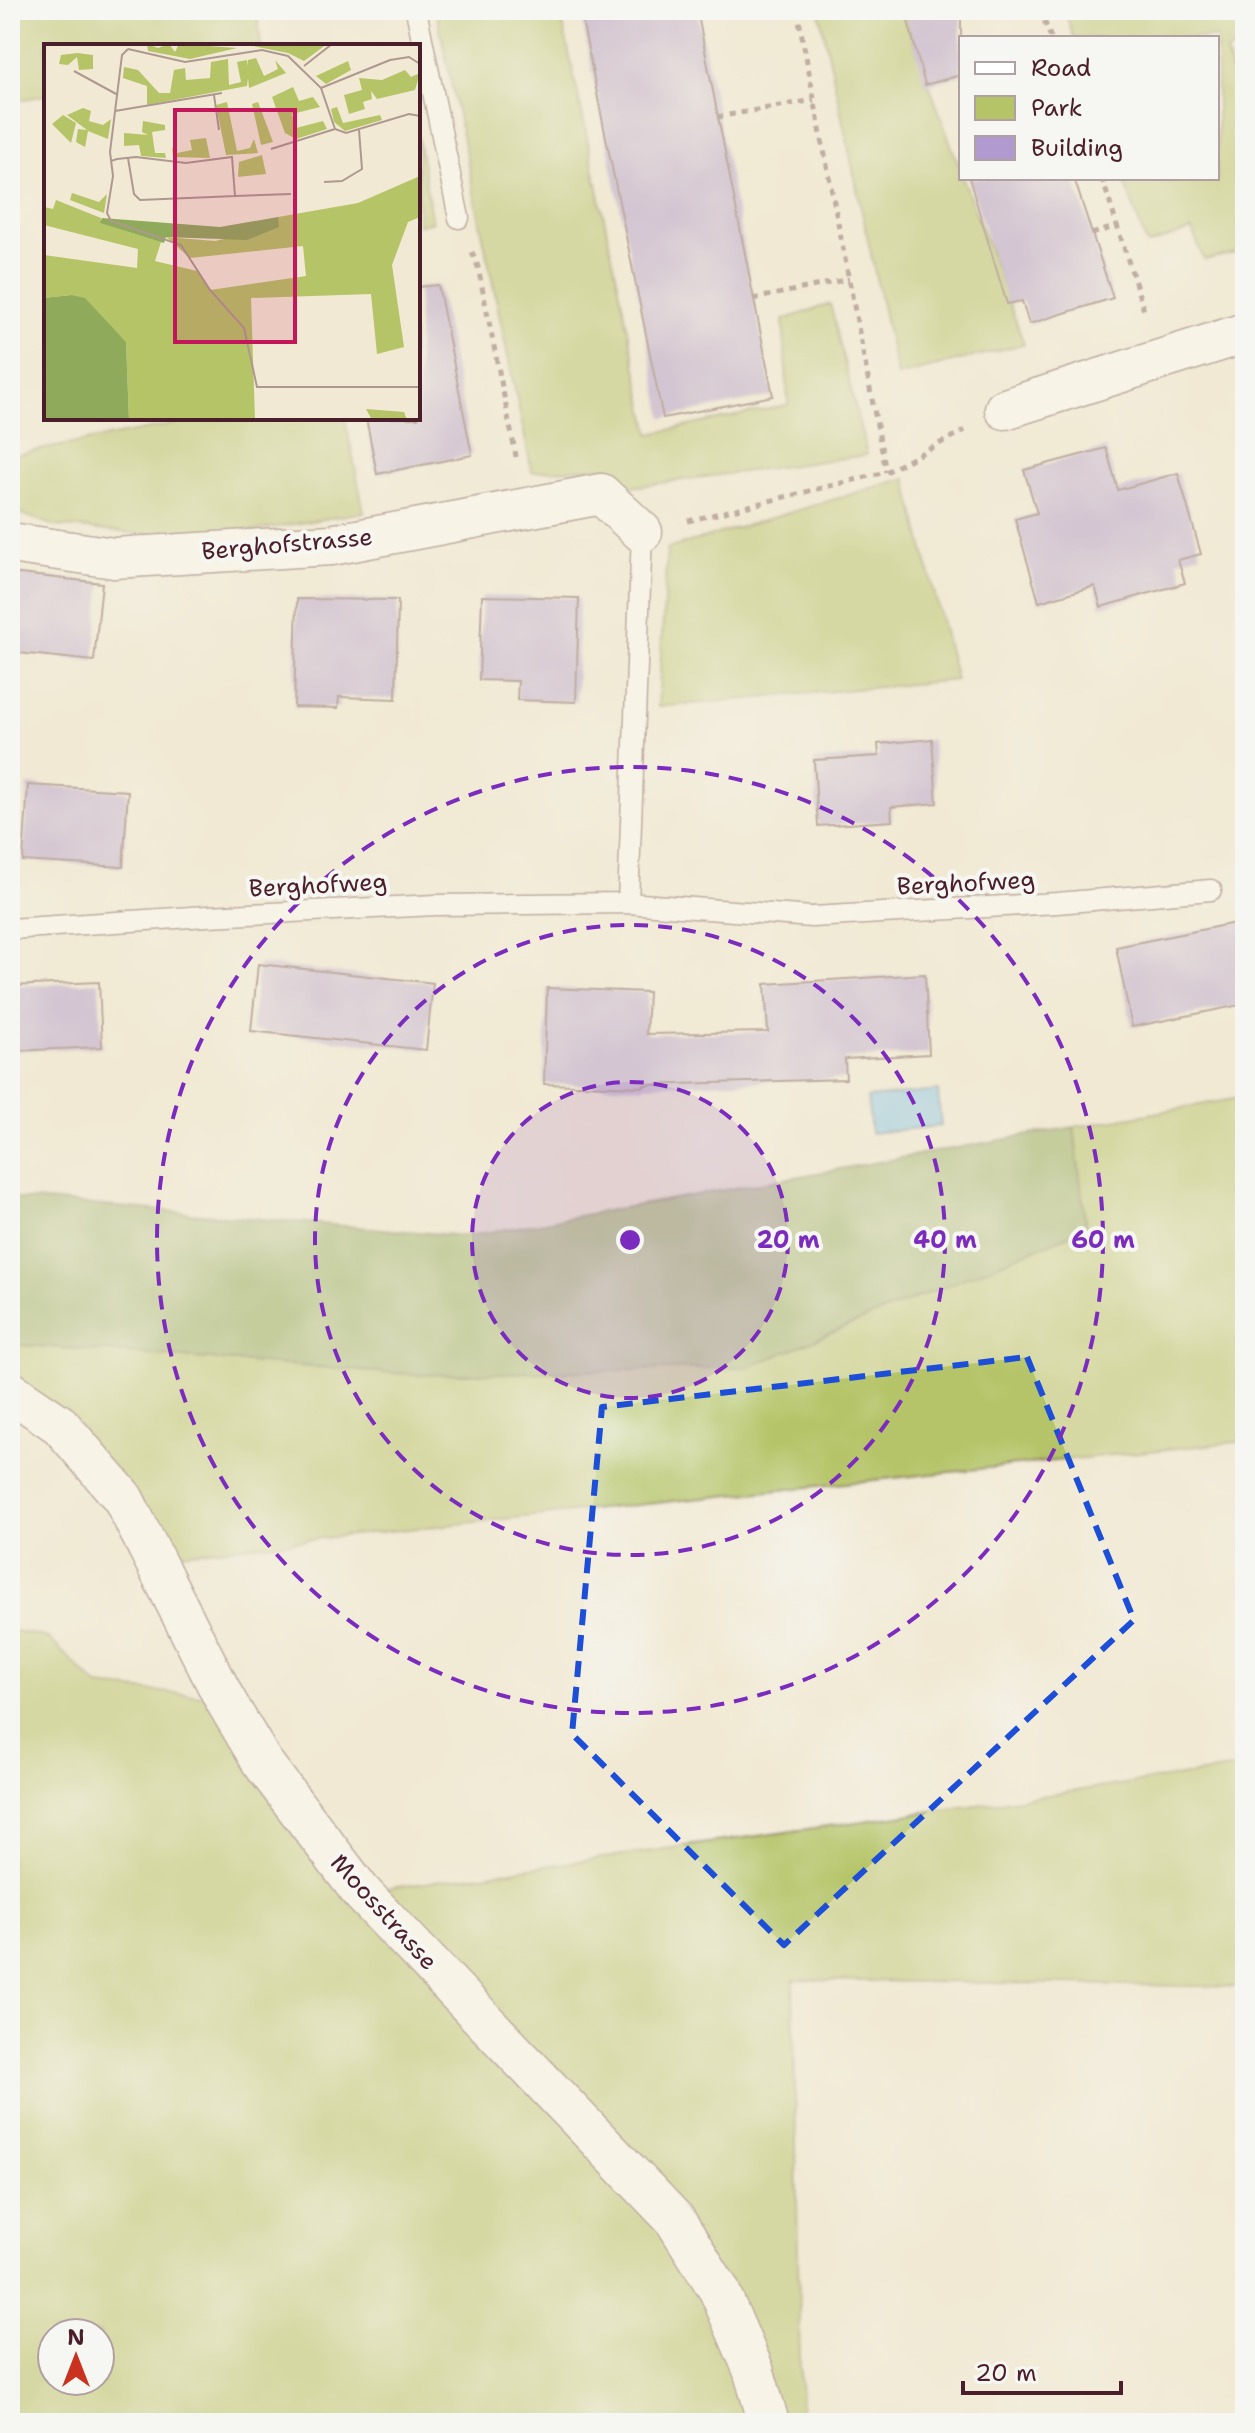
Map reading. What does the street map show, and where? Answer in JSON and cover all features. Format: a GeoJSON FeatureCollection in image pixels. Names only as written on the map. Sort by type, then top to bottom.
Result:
{"type":"FeatureCollection","features":[{"type":"Feature","properties":{"kind":"street"},"geometry":{"type":"LineString","coordinates":[[1005,409],[1245,333]]}},
{"type":"Feature","properties":{"kind":"street","name":"Berghofstrasse"},"geometry":{"type":"LineString","coordinates":[[10,543],[114,558],[331,545],[601,494],[642,532]]}},
{"type":"Feature","properties":{"kind":"street","name":"Moosstrasse"},"geometry":{"type":"LineString","coordinates":[[10,1391],[60,1425],[123,1498],[224,1698],[254,1749],[361,1892],[675,2220],[719,2290],[753,2369],[769,2423]]}},
{"type":"Feature","properties":{"kind":"lane"},"geometry":{"type":"LineString","coordinates":[[416,10],[459,218]]}},
{"type":"Feature","properties":{"kind":"lane"},"geometry":{"type":"LineString","coordinates":[[628,903],[642,532]]}},
{"type":"Feature","properties":{"kind":"lane","name":"Berghofweg"},"geometry":{"type":"LineString","coordinates":[[10,929],[421,906],[628,903],[812,917],[1057,903],[1211,890]]}},
{"type":"Feature","properties":{"kind":"path"},"geometry":{"type":"LineString","coordinates":[[797,10],[886,472]]}},
{"type":"Feature","properties":{"kind":"path"},"geometry":{"type":"LineString","coordinates":[[1040,10],[1050,36]]}},
{"type":"Feature","properties":{"kind":"path"},"geometry":{"type":"LineString","coordinates":[[717,117],[814,100]]}},
{"type":"Feature","properties":{"kind":"path"},"geometry":{"type":"LineString","coordinates":[[1103,180],[1160,360]]}},
{"type":"Feature","properties":{"kind":"path"},"geometry":{"type":"LineString","coordinates":[[459,218],[478,267],[526,508]]}},
{"type":"Feature","properties":{"kind":"path"},"geometry":{"type":"LineString","coordinates":[[1092,234],[1117,226]]}},
{"type":"Feature","properties":{"kind":"path"},"geometry":{"type":"LineString","coordinates":[[753,299],[849,279]]}},
{"type":"Feature","properties":{"kind":"path"},"geometry":{"type":"LineString","coordinates":[[642,532],[886,472],[1005,409]]}},
{"type":"Feature","properties":{"kind":"highlighted area"},"geometry":{"type":"Polygon","coordinates":[[[1027,1357],[1134,1620],[784,1945],[572,1734],[602,1407],[1027,1357]]]}},
{"type":"Feature","properties":{"kind":"green space"},"geometry":{"type":"Polygon","coordinates":[[[32,10],[257,10],[261,44],[44,44],[44,95],[10,102],[10,14],[32,10]]]}},
{"type":"Feature","properties":{"kind":"green space"},"geometry":{"type":"Polygon","coordinates":[[[436,10],[560,10],[650,434],[788,405],[783,320],[830,304],[867,455],[632,487],[606,467],[532,472],[436,10]]]}},
{"type":"Feature","properties":{"kind":"green space"},"geometry":{"type":"Polygon","coordinates":[[[819,10],[902,10],[959,167],[959,180],[964,180],[1024,344],[897,376],[819,10]]]}},
{"type":"Feature","properties":{"kind":"green space"},"geometry":{"type":"Polygon","coordinates":[[[1064,10],[1245,10],[1245,46],[1226,52],[1245,123],[1245,251],[1204,260],[1192,230],[1147,245],[1124,180],[1219,180],[1219,36],[1073,36],[1064,10]]]}},
{"type":"Feature","properties":{"kind":"green space"},"geometry":{"type":"Polygon","coordinates":[[[420,149],[432,222],[420,225],[420,149]]]}},
{"type":"Feature","properties":{"kind":"green space"},"geometry":{"type":"Polygon","coordinates":[[[176,420],[345,420],[364,512],[242,533],[183,538],[55,526],[10,510],[10,436],[14,455],[176,424],[176,420]]]}},
{"type":"Feature","properties":{"kind":"green space"},"geometry":{"type":"Polygon","coordinates":[[[906,478],[956,680],[658,707],[667,549],[906,478]]]}},
{"type":"Feature","properties":{"kind":"green space"},"geometry":{"type":"Polygon","coordinates":[[[1245,1097],[1245,1441],[153,1556],[10,1391],[10,1344],[420,1375],[1086,1228],[1074,1127],[1245,1097]]]}},
{"type":"Feature","properties":{"kind":"green space"},"geometry":{"type":"Polygon","coordinates":[[[1074,1127],[1086,1228],[749,1367],[420,1375],[10,1344],[10,1198],[466,1236],[1074,1127]]]}},
{"type":"Feature","properties":{"kind":"green space"},"geometry":{"type":"Polygon","coordinates":[[[10,1630],[48,1638],[98,1686],[224,1698],[361,1892],[1245,1767],[1245,1987],[793,1980],[801,2423],[10,2423],[10,1630]]]}},
{"type":"Feature","properties":{"kind":"water"},"geometry":{"type":"Polygon","coordinates":[[[938,1091],[941,1126],[871,1133],[867,1098],[938,1091]]]}},
{"type":"Feature","properties":{"kind":"building"},"geometry":{"type":"Polygon","coordinates":[[[580,10],[697,10],[773,396],[663,418],[580,10]]]}},
{"type":"Feature","properties":{"kind":"building"},"geometry":{"type":"Polygon","coordinates":[[[905,10],[961,10],[959,76],[925,85],[905,10]]]}},
{"type":"Feature","properties":{"kind":"building"},"geometry":{"type":"Polygon","coordinates":[[[970,180],[1075,180],[1113,298],[1029,324],[1022,301],[1007,304],[970,180]]]}},
{"type":"Feature","properties":{"kind":"building"},"geometry":{"type":"Polygon","coordinates":[[[438,285],[472,455],[377,474],[366,420],[420,420],[420,287],[438,285]]]}},
{"type":"Feature","properties":{"kind":"building"},"geometry":{"type":"Polygon","coordinates":[[[1106,448],[1118,490],[1178,473],[1201,554],[1178,560],[1185,583],[1101,607],[1095,586],[1039,602],[1015,519],[1037,513],[1024,470],[1106,448]]]}},
{"type":"Feature","properties":{"kind":"building"},"geometry":{"type":"Polygon","coordinates":[[[10,573],[102,583],[94,661],[10,652],[10,573]]]}},
{"type":"Feature","properties":{"kind":"building"},"geometry":{"type":"Polygon","coordinates":[[[482,596],[579,598],[576,702],[517,700],[518,681],[479,680],[482,596]]]}},
{"type":"Feature","properties":{"kind":"building"},"geometry":{"type":"Polygon","coordinates":[[[297,599],[398,600],[396,699],[339,697],[338,708],[294,707],[297,599]]]}},
{"type":"Feature","properties":{"kind":"building"},"geometry":{"type":"Polygon","coordinates":[[[932,739],[937,803],[891,807],[892,821],[818,826],[814,760],[879,756],[878,744],[932,739]]]}},
{"type":"Feature","properties":{"kind":"building"},"geometry":{"type":"Polygon","coordinates":[[[28,785],[128,791],[123,867],[23,861],[28,785]]]}},
{"type":"Feature","properties":{"kind":"building"},"geometry":{"type":"Polygon","coordinates":[[[1245,921],[1245,1004],[1132,1027],[1116,947],[1245,921]]]}},
{"type":"Feature","properties":{"kind":"building"},"geometry":{"type":"Polygon","coordinates":[[[258,964],[433,983],[426,1050],[251,1031],[258,964]]]}},
{"type":"Feature","properties":{"kind":"building"},"geometry":{"type":"Polygon","coordinates":[[[925,974],[929,1054],[845,1059],[846,1079],[644,1087],[544,1084],[547,988],[648,992],[646,1034],[768,1032],[765,984],[925,974]]]}},
{"type":"Feature","properties":{"kind":"building"},"geometry":{"type":"Polygon","coordinates":[[[99,982],[102,1047],[10,1051],[10,986],[99,982]]]}}]}
